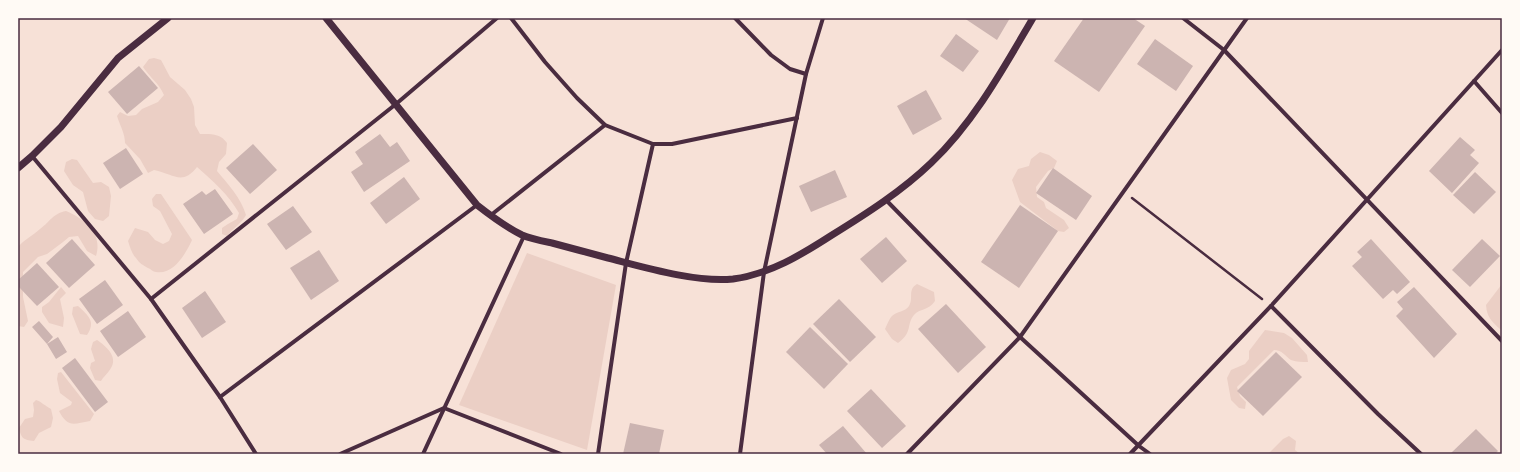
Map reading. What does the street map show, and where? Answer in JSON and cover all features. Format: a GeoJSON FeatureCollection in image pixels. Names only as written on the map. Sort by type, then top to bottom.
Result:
{"type":"FeatureCollection","features":[{"type":"Feature","properties":{"kind":"street"},"geometry":{"type":"LineString","coordinates":[[18,168],[61,127],[118,58],[168,18]]}},
{"type":"Feature","properties":{"kind":"street"},"geometry":{"type":"LineString","coordinates":[[326,18],[477,205],[491,215],[524,236],[626,263],[675,274],[708,279],[731,279],[764,272],[782,265],[808,251],[886,200],[931,163],[955,137],[982,102],[1033,18]]}},
{"type":"Feature","properties":{"kind":"street"},"geometry":{"type":"LineString","coordinates":[[151,299],[396,104],[497,18]]}},
{"type":"Feature","properties":{"kind":"street"},"geometry":{"type":"LineString","coordinates":[[511,18],[545,62],[576,98],[605,125],[653,144],[672,144],[797,118]]}},
{"type":"Feature","properties":{"kind":"street"},"geometry":{"type":"LineString","coordinates":[[735,18],[771,55],[790,69],[806,74]]}},
{"type":"Feature","properties":{"kind":"street"},"geometry":{"type":"LineString","coordinates":[[740,454],[764,272],[806,74],[823,18]]}},
{"type":"Feature","properties":{"kind":"street"},"geometry":{"type":"LineString","coordinates":[[1183,18],[1224,50],[1502,341]]}},
{"type":"Feature","properties":{"kind":"street"},"geometry":{"type":"LineString","coordinates":[[907,454],[1020,337],[1247,18]]}},
{"type":"Feature","properties":{"kind":"street"},"geometry":{"type":"LineString","coordinates":[[1130,454],[1271,306],[1502,50]]}},
{"type":"Feature","properties":{"kind":"street"},"geometry":{"type":"LineString","coordinates":[[1474,81],[1502,113]]}},
{"type":"Feature","properties":{"kind":"street"},"geometry":{"type":"LineString","coordinates":[[491,215],[605,125]]}},
{"type":"Feature","properties":{"kind":"street"},"geometry":{"type":"LineString","coordinates":[[598,454],[626,263],[653,144]]}},
{"type":"Feature","properties":{"kind":"street"},"geometry":{"type":"LineString","coordinates":[[32,156],[151,299],[220,397],[256,454]]}},
{"type":"Feature","properties":{"kind":"street"},"geometry":{"type":"LineString","coordinates":[[886,200],[1020,337],[1139,446],[1150,454]]}},
{"type":"Feature","properties":{"kind":"street"},"geometry":{"type":"LineString","coordinates":[[220,397],[477,205]]}},
{"type":"Feature","properties":{"kind":"street"},"geometry":{"type":"LineString","coordinates":[[422,454],[524,236]]}},
{"type":"Feature","properties":{"kind":"street"},"geometry":{"type":"LineString","coordinates":[[1271,306],[1378,414],[1422,454]]}},
{"type":"Feature","properties":{"kind":"street"},"geometry":{"type":"LineString","coordinates":[[340,454],[444,408],[561,454]]}},
{"type":"Feature","properties":{"kind":"path"},"geometry":{"type":"LineString","coordinates":[[1124,191],[1271,306]]}},
{"type":"Feature","properties":{"kind":"shaded area"},"geometry":{"type":"Polygon","coordinates":[[[154,58],[161,60],[170,77],[185,90],[191,99],[194,107],[195,125],[200,134],[212,134],[221,137],[227,143],[226,154],[219,162],[217,171],[238,197],[246,215],[227,236],[222,234],[222,228],[237,219],[239,213],[220,188],[209,177],[197,167],[192,173],[182,177],[177,177],[154,170],[148,173],[140,159],[125,143],[117,116],[120,112],[128,116],[136,115],[142,109],[158,102],[164,95],[143,67],[149,59],[154,58]]]}},
{"type":"Feature","properties":{"kind":"shaded area"},"geometry":{"type":"Polygon","coordinates":[[[1040,152],[1049,155],[1057,161],[1054,168],[1048,171],[1036,187],[1037,197],[1044,202],[1046,208],[1064,220],[1069,228],[1064,232],[1058,231],[1020,202],[1012,180],[1018,169],[1029,166],[1031,159],[1040,152]]]}},
{"type":"Feature","properties":{"kind":"shaded area"},"geometry":{"type":"Polygon","coordinates":[[[72,159],[77,160],[93,183],[101,182],[109,187],[111,196],[109,216],[103,221],[95,219],[88,211],[83,192],[73,185],[64,171],[66,162],[72,159]]]}},
{"type":"Feature","properties":{"kind":"shaded area"},"geometry":{"type":"Polygon","coordinates":[[[156,194],[161,194],[192,240],[183,257],[174,267],[162,272],[154,272],[140,263],[133,254],[128,241],[135,228],[148,232],[155,240],[163,244],[169,241],[172,234],[160,211],[153,206],[152,199],[156,194]]]}},
{"type":"Feature","properties":{"kind":"shaded area"},"geometry":{"type":"Polygon","coordinates":[[[66,211],[80,218],[95,234],[98,248],[96,256],[87,251],[78,236],[69,237],[47,254],[38,257],[23,272],[23,297],[28,321],[24,327],[18,326],[18,247],[55,216],[66,211]]]}},
{"type":"Feature","properties":{"kind":"shaded area"},"geometry":{"type":"Polygon","coordinates":[[[527,253],[616,285],[587,450],[459,405],[527,253]]]}},
{"type":"Feature","properties":{"kind":"shaded area"},"geometry":{"type":"Polygon","coordinates":[[[917,284],[934,292],[935,301],[930,306],[914,315],[910,322],[908,332],[898,343],[892,339],[885,329],[892,316],[909,306],[911,291],[917,284]]]}},
{"type":"Feature","properties":{"kind":"shaded area"},"geometry":{"type":"Polygon","coordinates":[[[1502,284],[1502,328],[1500,329],[1494,324],[1487,313],[1486,305],[1502,284]]]}},
{"type":"Feature","properties":{"kind":"shaded area"},"geometry":{"type":"Polygon","coordinates":[[[61,287],[66,293],[60,299],[64,318],[63,327],[49,323],[42,312],[42,307],[49,302],[61,287]]]}},
{"type":"Feature","properties":{"kind":"shaded area"},"geometry":{"type":"Polygon","coordinates":[[[78,306],[90,319],[91,326],[87,335],[80,334],[72,314],[73,307],[78,306]]]}},
{"type":"Feature","properties":{"kind":"shaded area"},"geometry":{"type":"Polygon","coordinates":[[[1265,330],[1284,333],[1292,338],[1307,355],[1308,362],[1297,362],[1291,360],[1281,352],[1274,350],[1237,387],[1240,396],[1246,402],[1245,409],[1239,408],[1231,400],[1227,378],[1231,370],[1245,364],[1249,359],[1249,351],[1265,330]]]}},
{"type":"Feature","properties":{"kind":"shaded area"},"geometry":{"type":"Polygon","coordinates":[[[97,340],[108,349],[113,357],[112,366],[101,381],[95,380],[90,368],[91,363],[95,361],[91,349],[93,342],[97,340]]]}},
{"type":"Feature","properties":{"kind":"shaded area"},"geometry":{"type":"Polygon","coordinates":[[[61,372],[94,414],[90,421],[72,424],[65,420],[59,411],[71,405],[72,402],[60,393],[57,379],[58,373],[61,372]]]}},
{"type":"Feature","properties":{"kind":"shaded area"},"geometry":{"type":"Polygon","coordinates":[[[36,400],[51,409],[53,418],[51,427],[39,433],[34,441],[23,438],[19,428],[25,419],[33,417],[33,403],[36,400]]]}},
{"type":"Feature","properties":{"kind":"shaded area"},"geometry":{"type":"Polygon","coordinates":[[[1289,436],[1296,441],[1295,450],[1300,454],[1268,454],[1283,439],[1289,436]]]}},
{"type":"Feature","properties":{"kind":"building"},"geometry":{"type":"Polygon","coordinates":[[[964,18],[1010,18],[997,40],[964,18]]]}},
{"type":"Feature","properties":{"kind":"building"},"geometry":{"type":"Polygon","coordinates":[[[1084,18],[1133,18],[1145,26],[1099,92],[1054,61],[1084,18]]]}},
{"type":"Feature","properties":{"kind":"building"},"geometry":{"type":"Polygon","coordinates":[[[956,34],[979,51],[963,72],[940,56],[956,34]]]}},
{"type":"Feature","properties":{"kind":"building"},"geometry":{"type":"Polygon","coordinates":[[[1155,39],[1193,66],[1176,91],[1137,64],[1155,39]]]}},
{"type":"Feature","properties":{"kind":"building"},"geometry":{"type":"Polygon","coordinates":[[[139,66],[158,88],[127,114],[108,92],[139,66]]]}},
{"type":"Feature","properties":{"kind":"building"},"geometry":{"type":"Polygon","coordinates":[[[926,90],[942,119],[913,135],[897,106],[926,90]]]}},
{"type":"Feature","properties":{"kind":"building"},"geometry":{"type":"Polygon","coordinates":[[[380,134],[390,147],[397,142],[410,161],[364,192],[351,172],[363,164],[355,152],[380,134]]]}},
{"type":"Feature","properties":{"kind":"building"},"geometry":{"type":"Polygon","coordinates":[[[1460,137],[1475,150],[1470,155],[1479,163],[1452,193],[1429,171],[1460,137]]]}},
{"type":"Feature","properties":{"kind":"building"},"geometry":{"type":"Polygon","coordinates":[[[253,144],[277,170],[250,194],[226,168],[253,144]]]}},
{"type":"Feature","properties":{"kind":"building"},"geometry":{"type":"Polygon","coordinates":[[[126,148],[143,174],[120,189],[103,163],[126,148]]]}},
{"type":"Feature","properties":{"kind":"building"},"geometry":{"type":"Polygon","coordinates":[[[1053,168],[1092,196],[1076,220],[1036,193],[1053,168]]]}},
{"type":"Feature","properties":{"kind":"building"},"geometry":{"type":"Polygon","coordinates":[[[835,170],[847,197],[811,212],[799,186],[835,170]]]}},
{"type":"Feature","properties":{"kind":"building"},"geometry":{"type":"Polygon","coordinates":[[[1475,172],[1496,192],[1474,214],[1453,195],[1475,172]]]}},
{"type":"Feature","properties":{"kind":"building"},"geometry":{"type":"Polygon","coordinates":[[[404,177],[420,199],[386,224],[370,203],[404,177]]]}},
{"type":"Feature","properties":{"kind":"building"},"geometry":{"type":"Polygon","coordinates":[[[215,189],[233,214],[204,234],[183,204],[202,191],[206,195],[215,189]]]}},
{"type":"Feature","properties":{"kind":"building"},"geometry":{"type":"Polygon","coordinates":[[[1020,205],[1058,231],[1019,288],[981,262],[1020,205]]]}},
{"type":"Feature","properties":{"kind":"building"},"geometry":{"type":"Polygon","coordinates":[[[293,206],[312,232],[286,250],[267,224],[293,206]]]}},
{"type":"Feature","properties":{"kind":"building"},"geometry":{"type":"Polygon","coordinates":[[[886,237],[907,261],[882,283],[860,259],[886,237]]]}},
{"type":"Feature","properties":{"kind":"building"},"geometry":{"type":"Polygon","coordinates":[[[72,239],[95,265],[69,288],[46,263],[72,239]]]}},
{"type":"Feature","properties":{"kind":"building"},"geometry":{"type":"Polygon","coordinates":[[[1371,239],[1410,282],[1397,294],[1393,290],[1383,299],[1352,266],[1362,257],[1357,252],[1371,239]]]}},
{"type":"Feature","properties":{"kind":"building"},"geometry":{"type":"Polygon","coordinates":[[[1482,239],[1500,256],[1470,287],[1452,270],[1482,239]]]}},
{"type":"Feature","properties":{"kind":"building"},"geometry":{"type":"Polygon","coordinates":[[[319,250],[339,281],[311,300],[290,268],[319,250]]]}},
{"type":"Feature","properties":{"kind":"building"},"geometry":{"type":"Polygon","coordinates":[[[37,263],[59,287],[37,306],[18,286],[18,280],[37,263]]]}},
{"type":"Feature","properties":{"kind":"building"},"geometry":{"type":"Polygon","coordinates":[[[105,280],[123,305],[97,324],[79,299],[105,280]]]}},
{"type":"Feature","properties":{"kind":"building"},"geometry":{"type":"Polygon","coordinates":[[[1414,287],[1457,334],[1434,358],[1396,316],[1403,309],[1397,302],[1414,287]]]}},
{"type":"Feature","properties":{"kind":"building"},"geometry":{"type":"Polygon","coordinates":[[[205,291],[226,322],[202,338],[182,308],[205,291]]]}},
{"type":"Feature","properties":{"kind":"building"},"geometry":{"type":"Polygon","coordinates":[[[839,299],[876,337],[850,362],[813,324],[839,299]]]}},
{"type":"Feature","properties":{"kind":"building"},"geometry":{"type":"Polygon","coordinates":[[[946,304],[986,347],[958,373],[918,329],[946,304]]]}},
{"type":"Feature","properties":{"kind":"building"},"geometry":{"type":"Polygon","coordinates":[[[128,311],[146,337],[118,357],[100,331],[128,311]]]}},
{"type":"Feature","properties":{"kind":"building"},"geometry":{"type":"Polygon","coordinates":[[[39,321],[53,337],[47,344],[32,327],[39,321]]]}},
{"type":"Feature","properties":{"kind":"building"},"geometry":{"type":"Polygon","coordinates":[[[810,327],[848,364],[824,389],[786,352],[810,327]]]}},
{"type":"Feature","properties":{"kind":"building"},"geometry":{"type":"Polygon","coordinates":[[[58,337],[67,352],[56,359],[47,344],[58,337]]]}},
{"type":"Feature","properties":{"kind":"building"},"geometry":{"type":"Polygon","coordinates":[[[1276,352],[1302,377],[1263,416],[1237,391],[1276,352]]]}},
{"type":"Feature","properties":{"kind":"building"},"geometry":{"type":"Polygon","coordinates":[[[75,358],[108,402],[95,412],[62,368],[75,358]]]}},
{"type":"Feature","properties":{"kind":"building"},"geometry":{"type":"Polygon","coordinates":[[[871,389],[906,426],[882,448],[847,411],[871,389]]]}},
{"type":"Feature","properties":{"kind":"building"},"geometry":{"type":"Polygon","coordinates":[[[630,423],[664,430],[659,454],[623,454],[630,423]]]}},
{"type":"Feature","properties":{"kind":"building"},"geometry":{"type":"Polygon","coordinates":[[[843,426],[867,454],[827,454],[819,445],[843,426]]]}},
{"type":"Feature","properties":{"kind":"building"},"geometry":{"type":"Polygon","coordinates":[[[1476,429],[1498,451],[1495,454],[1450,454],[1476,429]]]}}]}
